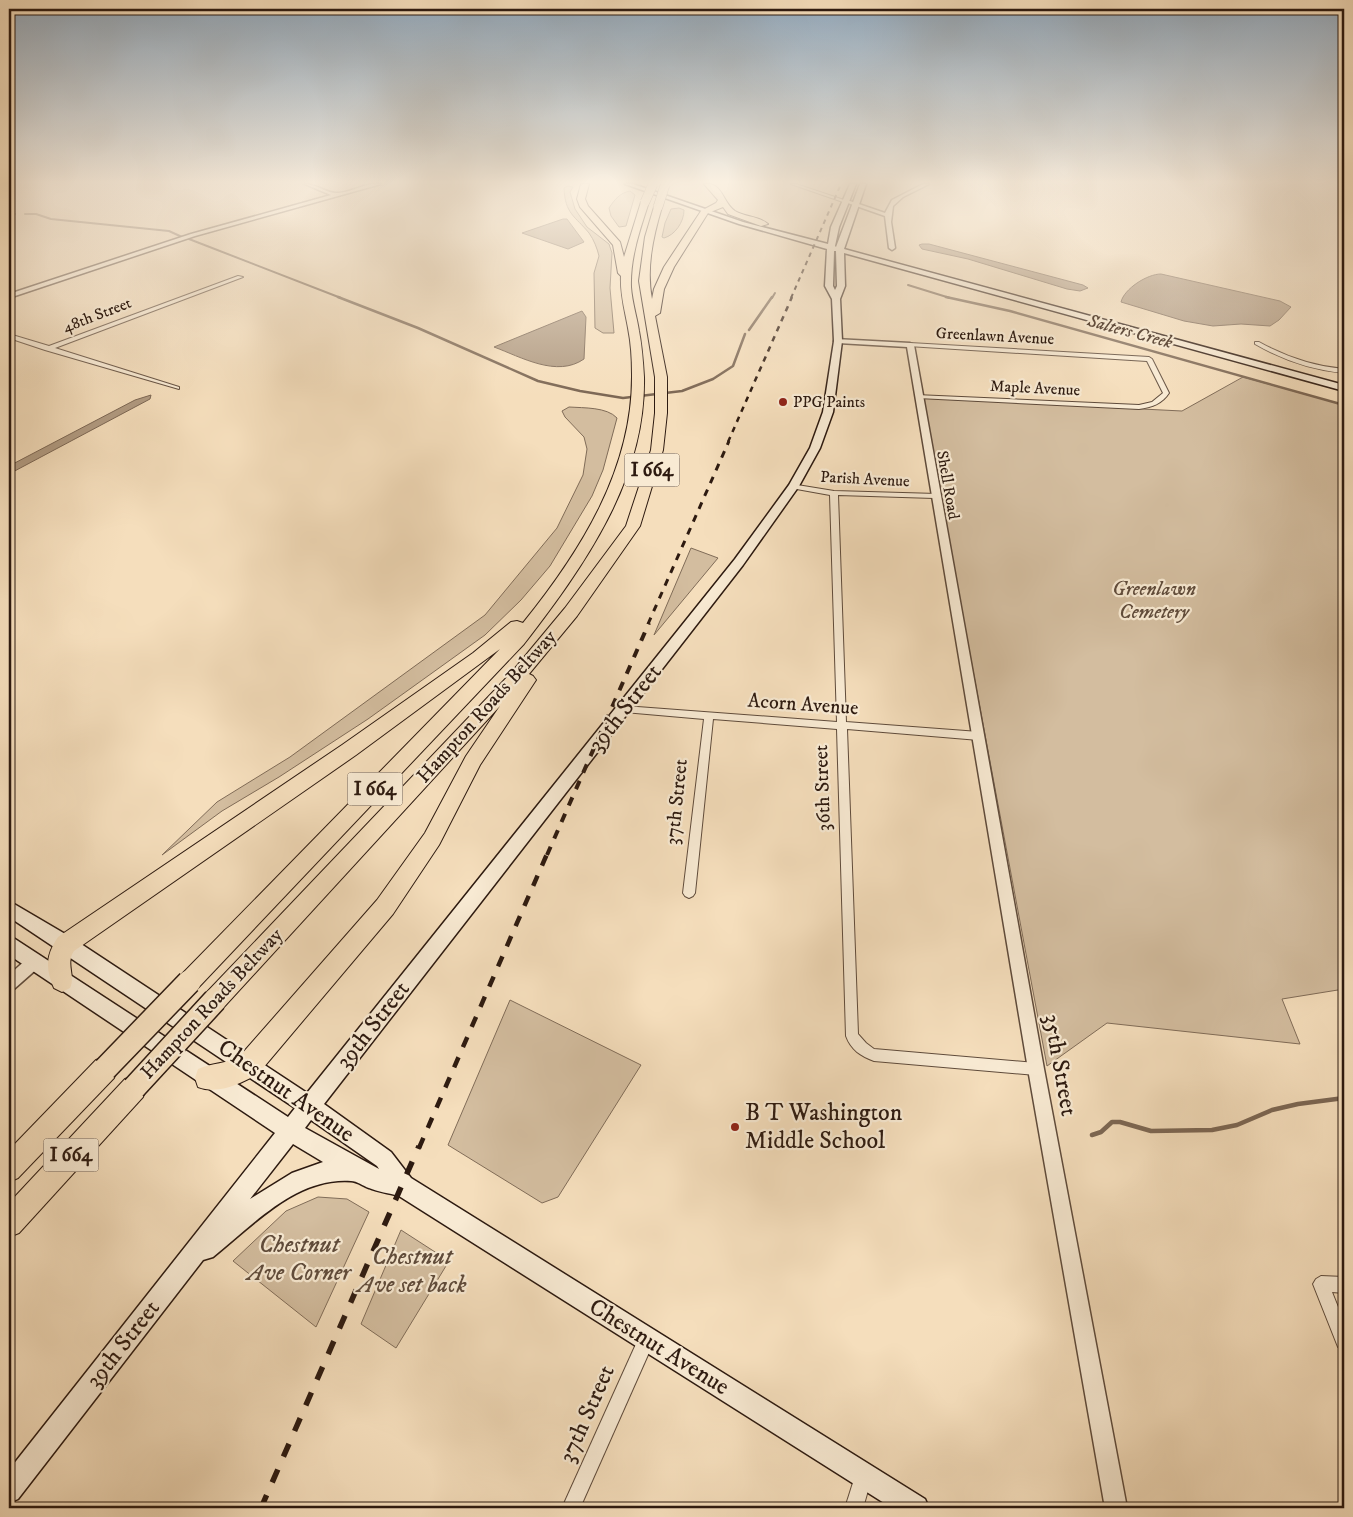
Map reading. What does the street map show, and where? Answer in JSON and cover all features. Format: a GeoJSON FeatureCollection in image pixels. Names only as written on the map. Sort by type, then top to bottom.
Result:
{"type":"FeatureCollection","features":[{"type":"Feature","properties":{"kind":"highway"},"geometry":{"type":"LineString","coordinates":[[620,255],[626,280]]}},
{"type":"Feature","properties":{"kind":"highway","name":"Hampton Roads Beltway"},"geometry":{"type":"LineString","coordinates":[[9,1168],[518,640],[556,593],[604,516],[622,472],[632,440],[637,415],[638,380],[634,331],[628,306],[626,280],[630,255]]}},
{"type":"Feature","properties":{"kind":"highway","name":"Hampton Roads Beltway"},"geometry":{"type":"LineString","coordinates":[[9,1223],[517,677],[571,612],[633,526],[657,450],[661,413],[661,377],[644,281],[646,255]]}},
{"type":"Feature","properties":{"kind":"highway"},"geometry":{"type":"LineString","coordinates":[[652,324],[663,279],[678,255]]}},
{"type":"Feature","properties":{"kind":"highway"},"geometry":{"type":"LineString","coordinates":[[62,981],[58,972],[58,957],[66,944],[341,755],[479,657],[556,593]]}},
{"type":"Feature","properties":{"kind":"highway"},"geometry":{"type":"LineString","coordinates":[[208,1078],[234,1074],[249,1065],[384,907],[432,839],[477,754],[571,612]]}},
{"type":"Feature","properties":{"kind":"main road"},"geometry":{"type":"LineString","coordinates":[[834,255],[829,286],[836,299]]}},
{"type":"Feature","properties":{"kind":"main road"},"geometry":{"type":"LineString","coordinates":[[836,255],[841,286],[836,299]]}},
{"type":"Feature","properties":{"kind":"main road"},"geometry":{"type":"LineString","coordinates":[[867,255],[1344,388]]}},
{"type":"Feature","properties":{"kind":"main road","name":"39th Street"},"geometry":{"type":"LineString","coordinates":[[9,1490],[309,1106],[624,709],[738,562],[794,486],[815,448],[828,412],[838,341],[836,299]]}},
{"type":"Feature","properties":{"kind":"main road","name":"Chestnut Avenue"},"geometry":{"type":"LineString","coordinates":[[9,908],[309,1106],[384,1159],[403,1186]]}},
{"type":"Feature","properties":{"kind":"main road","name":"Chestnut Avenue"},"geometry":{"type":"LineString","coordinates":[[9,945],[290,1131],[370,1178],[403,1186],[916,1508]]}},
{"type":"Feature","properties":{"kind":"main road"},"geometry":{"type":"LineString","coordinates":[[186,1264],[295,1182],[331,1171],[356,1170]]}},
{"type":"Feature","properties":{"kind":"street"},"geometry":{"type":"LineString","coordinates":[[9,296],[135,255]]}},
{"type":"Feature","properties":{"kind":"street","name":"48th Street"},"geometry":{"type":"LineString","coordinates":[[47,349],[240,277]]}},
{"type":"Feature","properties":{"kind":"street"},"geometry":{"type":"LineString","coordinates":[[9,336],[177,388]]}},
{"type":"Feature","properties":{"kind":"street","name":"Greenlawn Avenue"},"geometry":{"type":"LineString","coordinates":[[838,341],[1149,359],[1166,393],[1151,404]]}},
{"type":"Feature","properties":{"kind":"street"},"geometry":{"type":"LineString","coordinates":[[1258,343],[1289,360],[1322,368],[1344,370]]}},
{"type":"Feature","properties":{"kind":"street","name":"Shell Road"},"geometry":{"type":"LineString","coordinates":[[910,344],[934,496],[960,630]]}},
{"type":"Feature","properties":{"kind":"street","name":"Maple Avenue"},"geometry":{"type":"LineString","coordinates":[[918,396],[1132,407],[1151,404]]}},
{"type":"Feature","properties":{"kind":"street","name":"Parish Avenue"},"geometry":{"type":"LineString","coordinates":[[794,486],[834,493],[934,496]]}},
{"type":"Feature","properties":{"kind":"street","name":"36th Street"},"geometry":{"type":"LineString","coordinates":[[834,493],[852,1036],[857,1045],[864,1051],[874,1055],[1036,1069]]}},
{"type":"Feature","properties":{"kind":"street","name":"35th Street"},"geometry":{"type":"LineString","coordinates":[[960,630],[1036,1069],[1116,1508]]}},
{"type":"Feature","properties":{"kind":"street","name":"Acorn Avenue"},"geometry":{"type":"LineString","coordinates":[[624,709],[979,736]]}},
{"type":"Feature","properties":{"kind":"street","name":"37th Street"},"geometry":{"type":"LineString","coordinates":[[689,893],[708,715]]}},
{"type":"Feature","properties":{"kind":"street"},"geometry":{"type":"LineString","coordinates":[[9,984],[34,962]]}},
{"type":"Feature","properties":{"kind":"street"},"geometry":{"type":"LineString","coordinates":[[1344,1285],[1321,1284],[1344,1342]]}},
{"type":"Feature","properties":{"kind":"street","name":"37th Street"},"geometry":{"type":"LineString","coordinates":[[571,1508],[646,1339]]}},
{"type":"Feature","properties":{"kind":"street"},"geometry":{"type":"LineString","coordinates":[[854,1508],[864,1475]]}},
{"type":"Feature","properties":{"kind":"green space"},"geometry":{"type":"Polygon","coordinates":[[[612,255],[610,288],[614,333],[603,333],[595,328],[594,273],[599,256],[612,255]]]}},
{"type":"Feature","properties":{"kind":"green space","name":"Greenlawn Cemetery"},"geometry":{"type":"Polygon","coordinates":[[[1243,377],[1344,405],[1344,989],[1282,999],[1300,1044],[1107,1023],[1047,1066],[922,398],[1182,411],[1243,377]]]}},
{"type":"Feature","properties":{"kind":"green space"},"geometry":{"type":"Polygon","coordinates":[[[569,407],[601,410],[613,414],[617,418],[603,470],[592,496],[550,566],[521,600],[485,635],[368,719],[279,777],[222,811],[162,855],[217,802],[290,757],[485,615],[557,528],[583,475],[587,449],[584,437],[565,417],[562,411],[569,407]]]}},
{"type":"Feature","properties":{"kind":"green space"},"geometry":{"type":"Polygon","coordinates":[[[691,548],[718,558],[654,635],[691,548]]]}},
{"type":"Feature","properties":{"kind":"green space"},"geometry":{"type":"Polygon","coordinates":[[[510,1000],[641,1065],[558,1197],[542,1203],[448,1145],[510,1000]]]}},
{"type":"Feature","properties":{"kind":"green space","name":"Chestnut Ave Corner"},"geometry":{"type":"Polygon","coordinates":[[[318,1197],[347,1199],[369,1212],[316,1327],[233,1261],[286,1211],[318,1197]]]}},
{"type":"Feature","properties":{"kind":"green space","name":"Chestnut Ave set back"},"geometry":{"type":"Polygon","coordinates":[[[401,1230],[449,1261],[396,1348],[361,1324],[401,1230]]]}},
{"type":"Feature","properties":{"kind":"shaded area"},"geometry":{"type":"Polygon","coordinates":[[[949,255],[970,255],[1083,285],[1088,288],[1080,291],[1067,289],[949,255]]]}},
{"type":"Feature","properties":{"kind":"shaded area"},"geometry":{"type":"Polygon","coordinates":[[[1161,274],[1280,301],[1291,307],[1279,320],[1270,326],[1241,324],[1213,326],[1184,321],[1121,302],[1131,287],[1143,279],[1161,274]]]}},
{"type":"Feature","properties":{"kind":"shaded area"},"geometry":{"type":"Polygon","coordinates":[[[582,311],[586,317],[584,359],[573,364],[562,367],[539,364],[494,347],[582,311]]]}},
{"type":"Feature","properties":{"kind":"shaded area"},"geometry":{"type":"Polygon","coordinates":[[[151,395],[150,399],[9,474],[9,466],[135,400],[151,395]]]}},
{"type":"Feature","properties":{"kind":"waterway"},"geometry":{"type":"LineString","coordinates":[[230,255],[341,298]]}},
{"type":"Feature","properties":{"kind":"waterway","name":"Salters Creek"},"geometry":{"type":"LineString","coordinates":[[908,285],[949,298]]}},
{"type":"Feature","properties":{"kind":"waterway"},"geometry":{"type":"LineString","coordinates":[[772,298],[775,293]]}},
{"type":"Feature","properties":{"kind":"waterway"},"geometry":{"type":"LineString","coordinates":[[338,297],[418,328],[538,381],[580,391],[623,398],[682,391],[713,379],[733,366],[745,334]]}},
{"type":"Feature","properties":{"kind":"waterway"},"geometry":{"type":"LineString","coordinates":[[749,330],[772,297]]}},
{"type":"Feature","properties":{"kind":"waterway","name":"Salters Creek"},"geometry":{"type":"LineString","coordinates":[[949,298],[1010,311],[1344,405]]}},
{"type":"Feature","properties":{"kind":"waterway"},"geometry":{"type":"LineString","coordinates":[[1092,1135],[1101,1132],[1112,1122],[1120,1122],[1151,1131],[1212,1130],[1237,1125],[1272,1110],[1298,1104],[1344,1098]]}},
{"type":"Feature","properties":{"kind":"railway"},"geometry":{"type":"LineString","coordinates":[[791,298],[810,255]]}},
{"type":"Feature","properties":{"kind":"railway"},"geometry":{"type":"LineString","coordinates":[[728,442],[792,297]]}},
{"type":"Feature","properties":{"kind":"railway"},"geometry":{"type":"LineString","coordinates":[[648,624],[729,441]]}},
{"type":"Feature","properties":{"kind":"railway"},"geometry":{"type":"LineString","coordinates":[[547,855],[649,623]]}},
{"type":"Feature","properties":{"kind":"railway"},"geometry":{"type":"LineString","coordinates":[[419,1148],[547,854]]}},
{"type":"Feature","properties":{"kind":"railway"},"geometry":{"type":"LineString","coordinates":[[261,1508],[419,1146]]}},
{"type":"Feature","properties":{"kind":"place","name":"PPG Paints"},"geometry":{"type":"Point","coordinates":[783,402]}},
{"type":"Feature","properties":{"kind":"place","name":"B T Washington Middle School"},"geometry":{"type":"Point","coordinates":[735,1127]}}]}
